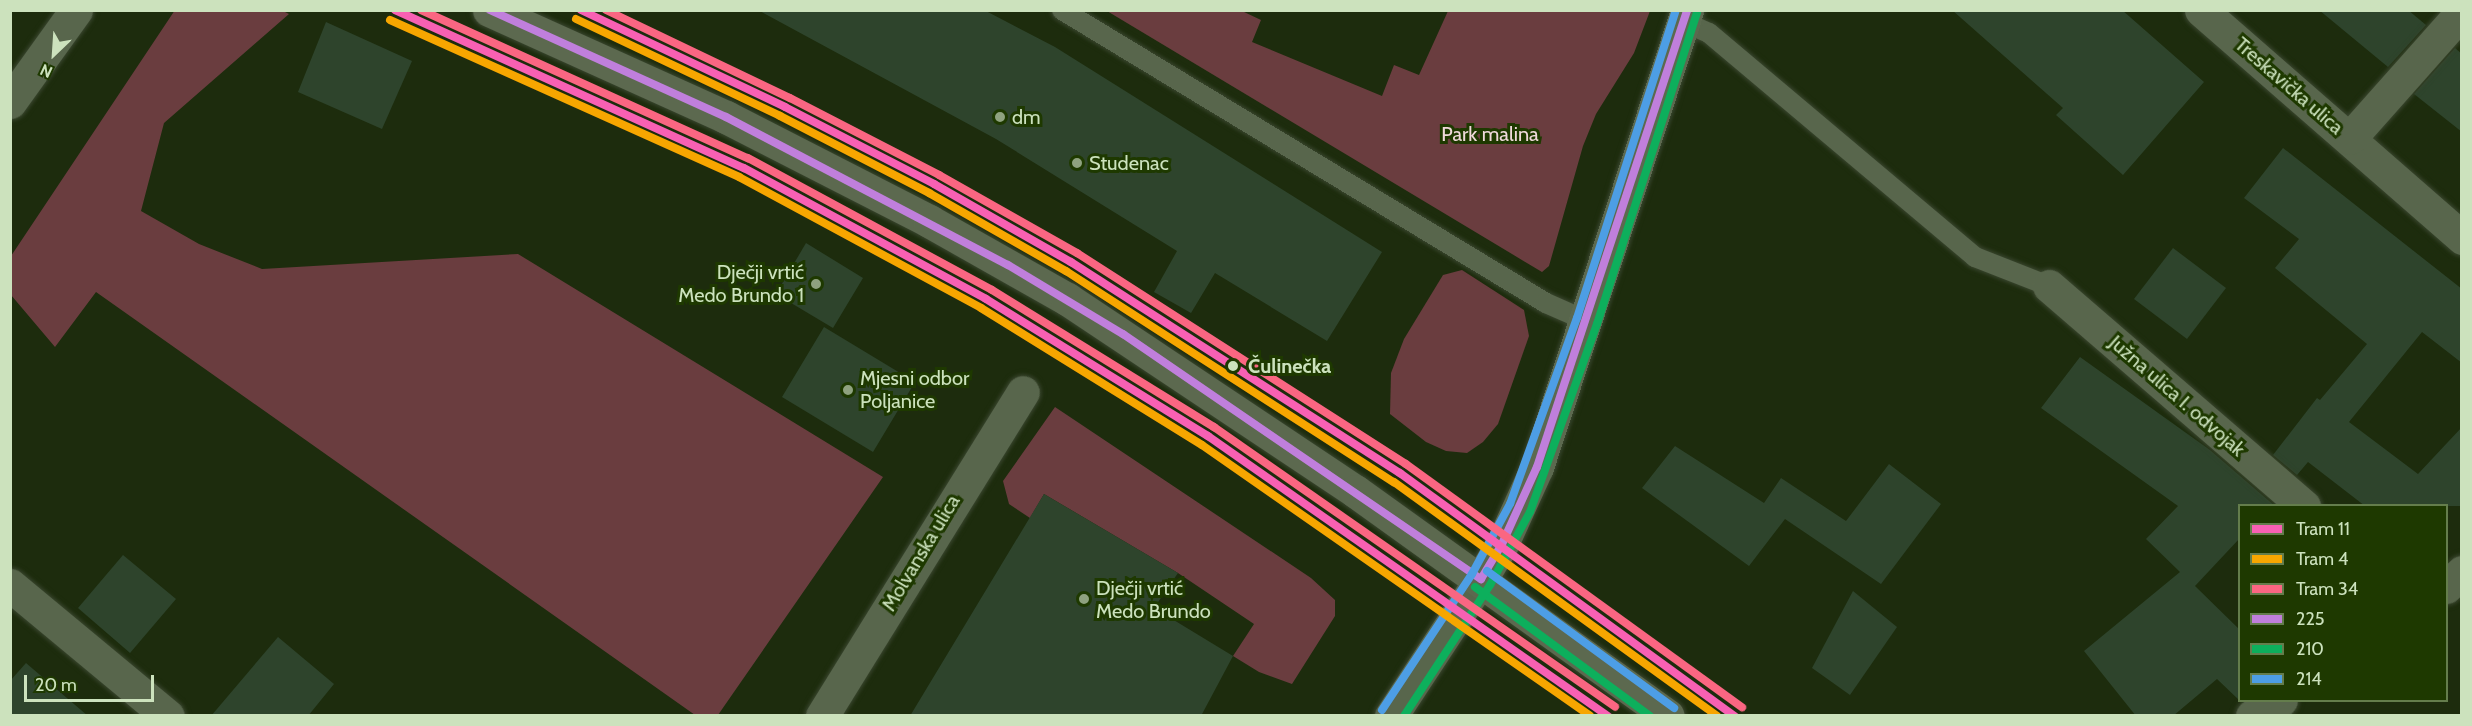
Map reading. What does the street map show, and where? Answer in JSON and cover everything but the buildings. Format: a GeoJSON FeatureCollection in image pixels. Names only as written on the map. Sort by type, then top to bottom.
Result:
{"type":"FeatureCollection","features":[{"type":"Feature","properties":{"kind":"main road"},"geometry":{"type":"LineString","coordinates":[[489,10],[726,117],[1008,265],[1123,334],[1481,579],[1668,716]]}},
{"type":"Feature","properties":{"kind":"main road"},"geometry":{"type":"LineString","coordinates":[[1481,579],[1506,535],[1537,467],[1686,16]]}},
{"type":"Feature","properties":{"kind":"street"},"geometry":{"type":"LineString","coordinates":[[10,102],[76,10]]}},
{"type":"Feature","properties":{"kind":"street","name":"Treskavička ulica"},"geometry":{"type":"LineString","coordinates":[[2201,10],[2462,238]]}},
{"type":"Feature","properties":{"kind":"street","name":"Treskavička ulica"},"geometry":{"type":"LineString","coordinates":[[2350,138],[2462,12]]}},
{"type":"Feature","properties":{"kind":"street","name":"Južna ulica I. odvojak"},"geometry":{"type":"LineString","coordinates":[[2049,286],[2302,504]]}},
{"type":"Feature","properties":{"kind":"street","name":"Molvanska ulica"},"geometry":{"type":"LineString","coordinates":[[822,716],[1023,392]]}},
{"type":"Feature","properties":{"kind":"street"},"geometry":{"type":"LineString","coordinates":[[2448,584],[2462,572]]}},
{"type":"Feature","properties":{"kind":"street"},"geometry":{"type":"LineString","coordinates":[[1390,716],[1481,579]]}},
{"type":"Feature","properties":{"kind":"street"},"geometry":{"type":"LineString","coordinates":[[10,585],[168,716]]}},
{"type":"Feature","properties":{"kind":"street"},"geometry":{"type":"LineString","coordinates":[[2252,716],[2277,702]]}},
{"type":"Feature","properties":{"kind":"lane"},"geometry":{"type":"LineString","coordinates":[[1062,10],[1546,303],[1587,321]]}},
{"type":"Feature","properties":{"kind":"lane"},"geometry":{"type":"LineString","coordinates":[[1686,16],[1975,257],[2049,286]]}},
{"type":"Feature","properties":{"kind":"green space"},"geometry":{"type":"Polygon","coordinates":[[[175,10],[281,10],[289,14],[164,123],[141,211],[199,244],[262,269],[518,254],[883,477],[718,715],[695,715],[96,292],[55,347],[11,295],[11,256],[175,10]]]}},
{"type":"Feature","properties":{"kind":"green space","name":"Park malina"},"geometry":{"type":"Polygon","coordinates":[[[1107,11],[1242,11],[1261,20],[1252,42],[1382,96],[1394,65],[1419,75],[1448,11],[1650,11],[1634,53],[1596,114],[1583,146],[1549,266],[1542,272],[1107,11]]]}},
{"type":"Feature","properties":{"kind":"green space"},"geometry":{"type":"Polygon","coordinates":[[[1462,270],[1524,310],[1529,336],[1498,424],[1483,442],[1467,453],[1446,451],[1426,442],[1390,414],[1391,373],[1404,339],[1443,275],[1462,270]]]}},
{"type":"Feature","properties":{"kind":"green space"},"geometry":{"type":"Polygon","coordinates":[[[1055,407],[1311,578],[1335,600],[1335,616],[1292,684],[1259,672],[1233,656],[1254,624],[1178,573],[1044,494],[1030,518],[1009,504],[1003,481],[1055,407]]]}},
{"type":"Feature","properties":{"kind":"tram line","name":"11"},"geometry":{"type":"LineString","coordinates":[[395,10],[744,168],[986,299],[1208,436],[1608,716]]}},
{"type":"Feature","properties":{"kind":"tram line","name":"34"},"geometry":{"type":"LineString","coordinates":[[421,10],[748,158],[992,290],[1214,427],[1615,707]]}},
{"type":"Feature","properties":{"kind":"tram line","name":"11"},"geometry":{"type":"LineString","coordinates":[[581,10],[785,107],[934,184],[1071,262],[1400,473],[1735,716]]}},
{"type":"Feature","properties":{"kind":"tram line","name":"34"},"geometry":{"type":"LineString","coordinates":[[606,10],[790,98],[939,175],[1077,253],[1406,464],[1742,707]]}},
{"type":"Feature","properties":{"kind":"tram line","name":"4"},"geometry":{"type":"LineString","coordinates":[[576,19],[780,116],[929,193],[1066,271],[1394,482],[1717,716]]}},
{"type":"Feature","properties":{"kind":"tram line","name":"4"},"geometry":{"type":"LineString","coordinates":[[390,20],[739,177],[981,308],[1202,445],[1590,716]]}},
{"type":"Feature","properties":{"kind":"transit line","name":"225"},"geometry":{"type":"LineString","coordinates":[[490,10],[726,117],[1008,265],[1123,334],[1481,579]]}},
{"type":"Feature","properties":{"kind":"transit line","name":"214"},"geometry":{"type":"LineString","coordinates":[[1382,710],[1472,574],[1510,504],[1577,318],[1676,10]]}},
{"type":"Feature","properties":{"kind":"transit line","name":"225"},"geometry":{"type":"LineString","coordinates":[[1481,579],[1502,544],[1537,467],[1687,10]]}},
{"type":"Feature","properties":{"kind":"transit line","name":"210"},"geometry":{"type":"LineString","coordinates":[[1404,716],[1490,585],[1530,512],[1597,324],[1697,13]]}},
{"type":"Feature","properties":{"kind":"transit line","name":"214"},"geometry":{"type":"LineString","coordinates":[[1487,571],[1674,708]]}},
{"type":"Feature","properties":{"kind":"transit line","name":"210"},"geometry":{"type":"LineString","coordinates":[[1475,587],[1650,716]]}},
{"type":"Feature","properties":{"kind":"place","name":"dm"},"geometry":{"type":"Point","coordinates":[1000,117]}},
{"type":"Feature","properties":{"kind":"place","name":"Studenac"},"geometry":{"type":"Point","coordinates":[1077,163]}},
{"type":"Feature","properties":{"kind":"place","name":"Dječji vrtić Medo Brundo 1"},"geometry":{"type":"Point","coordinates":[816,284]}},
{"type":"Feature","properties":{"kind":"place","name":"Čulinečka"},"geometry":{"type":"Point","coordinates":[1233,366]}},
{"type":"Feature","properties":{"kind":"place","name":"Mjesni odbor Poljanice"},"geometry":{"type":"Point","coordinates":[848,390]}},
{"type":"Feature","properties":{"kind":"place","name":"Dječji vrtić Medo Brundo"},"geometry":{"type":"Point","coordinates":[1084,599]}}]}
